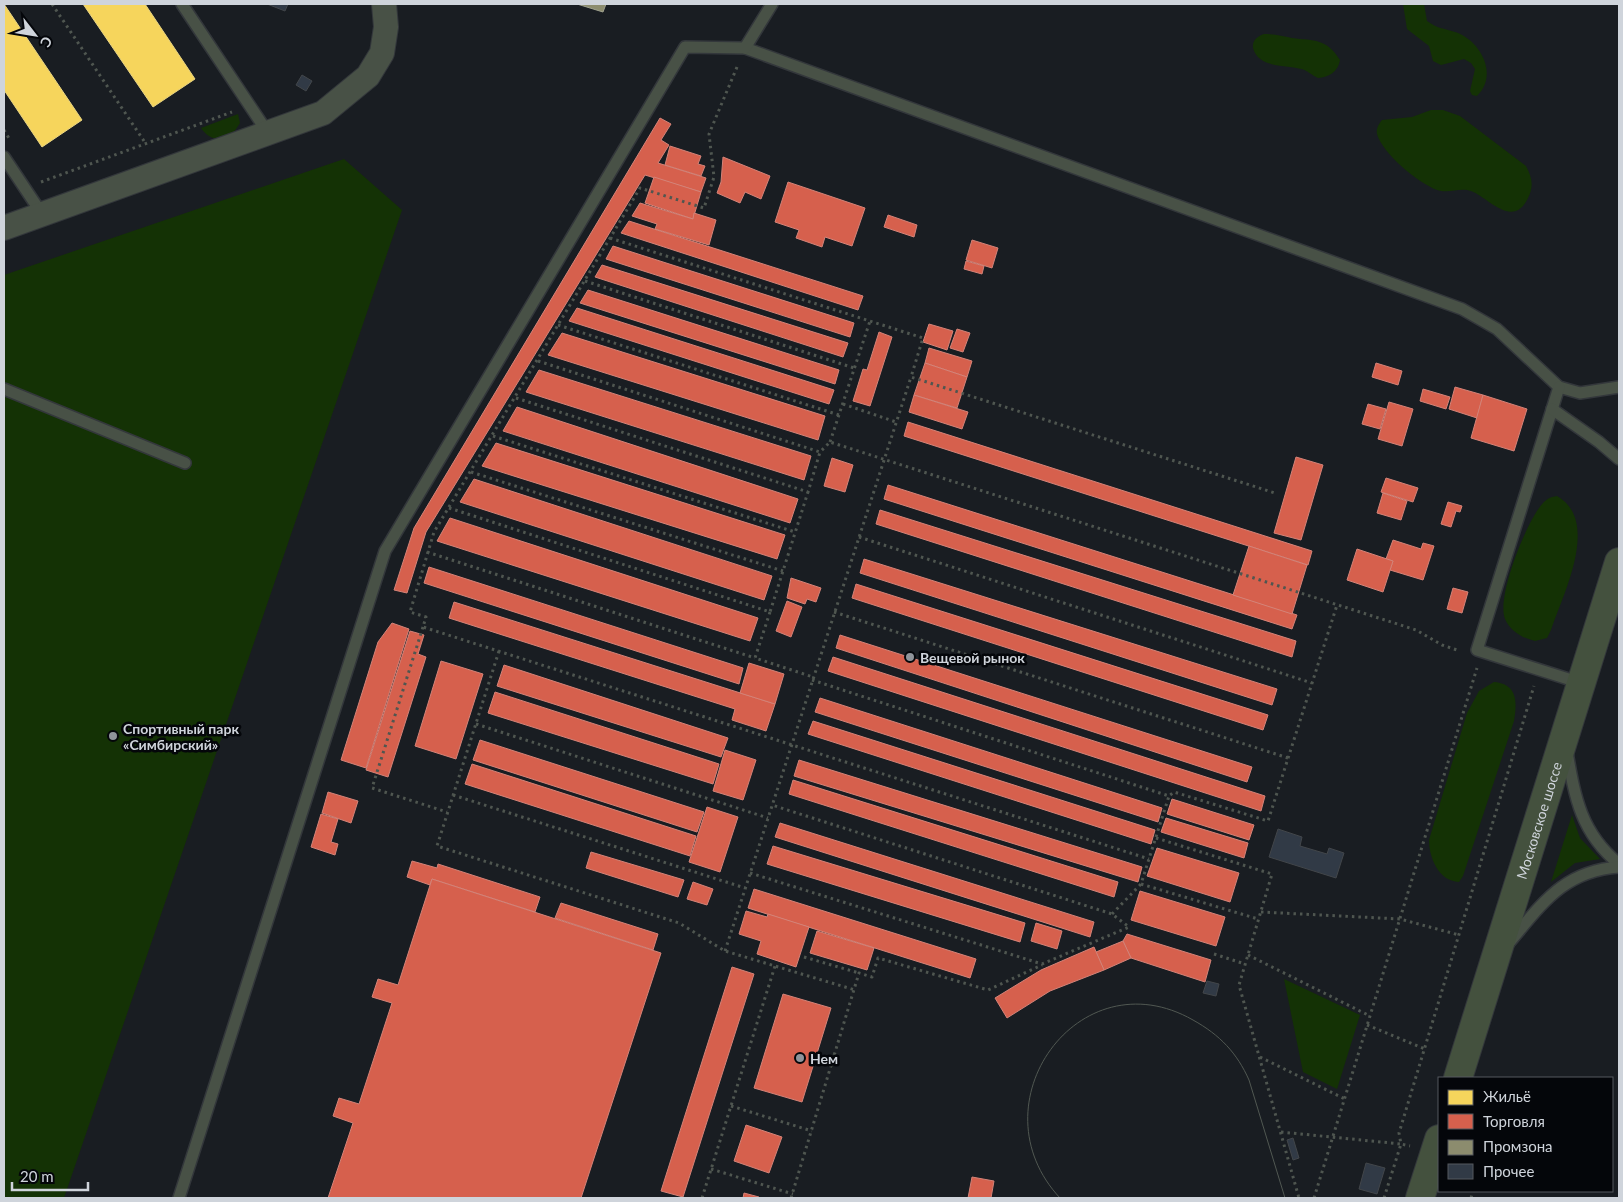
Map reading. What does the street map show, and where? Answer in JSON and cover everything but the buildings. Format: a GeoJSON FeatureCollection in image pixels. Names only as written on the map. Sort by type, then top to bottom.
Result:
{"type":"FeatureCollection","features":[{"type":"Feature","properties":{"kind":"main road","name":"Московское шоссе"},"geometry":{"type":"LineString","coordinates":[[1458,1077],[1619,562]]}},
{"type":"Feature","properties":{"kind":"main road"},"geometry":{"type":"LineString","coordinates":[[1420,1198],[1438,1142]]}},
{"type":"Feature","properties":{"kind":"street"},"geometry":{"type":"LineString","coordinates":[[4,228],[323,114],[368,76],[382,53],[386,27],[384,4]]}},
{"type":"Feature","properties":{"kind":"lane"},"geometry":{"type":"LineString","coordinates":[[182,4],[268,133]]}},
{"type":"Feature","properties":{"kind":"lane"},"geometry":{"type":"LineString","coordinates":[[745,48],[772,4]]}},
{"type":"Feature","properties":{"kind":"lane"},"geometry":{"type":"LineString","coordinates":[[179,1198],[385,551],[685,47],[745,48],[1462,309],[1498,329],[1559,387],[1580,393],[1619,386]]}},
{"type":"Feature","properties":{"kind":"lane"},"geometry":{"type":"LineString","coordinates":[[4,157],[42,214]]}},
{"type":"Feature","properties":{"kind":"lane"},"geometry":{"type":"LineString","coordinates":[[1559,387],[1477,650],[1481,654],[1581,684]]}},
{"type":"Feature","properties":{"kind":"lane"},"geometry":{"type":"LineString","coordinates":[[4,389],[185,462]]}},
{"type":"Feature","properties":{"kind":"lane"},"geometry":{"type":"LineString","coordinates":[[1552,409],[1599,442],[1619,459]]}},
{"type":"Feature","properties":{"kind":"lane"},"geometry":{"type":"LineString","coordinates":[[1564,738],[1571,778],[1584,821],[1593,838],[1619,866]]}},
{"type":"Feature","properties":{"kind":"lane"},"geometry":{"type":"LineString","coordinates":[[1496,959],[1536,910],[1563,885],[1584,872],[1619,866]]}},
{"type":"Feature","properties":{"kind":"path"},"geometry":{"type":"LineString","coordinates":[[52,4],[146,144]]}},
{"type":"Feature","properties":{"kind":"path"},"geometry":{"type":"LineString","coordinates":[[447,812],[372,788],[426,617],[410,612],[434,532],[472,472],[640,188],[704,208],[714,177],[710,134],[745,48]]}},
{"type":"Feature","properties":{"kind":"path"},"geometry":{"type":"LineString","coordinates":[[24,188],[249,105]]}},
{"type":"Feature","properties":{"kind":"path"},"geometry":{"type":"LineString","coordinates":[[610,238],[924,338],[725,951]]}},
{"type":"Feature","properties":{"kind":"path"},"geometry":{"type":"LineString","coordinates":[[584,281],[854,368]]}},
{"type":"Feature","properties":{"kind":"path"},"geometry":{"type":"LineString","coordinates":[[755,658],[820,452],[830,442],[870,321]]}},
{"type":"Feature","properties":{"kind":"path"},"geometry":{"type":"LineString","coordinates":[[558,325],[839,415]]}},
{"type":"Feature","properties":{"kind":"path"},"geometry":{"type":"LineString","coordinates":[[538,361],[820,452]]}},
{"type":"Feature","properties":{"kind":"path"},"geometry":{"type":"LineString","coordinates":[[911,377],[1275,492]]}},
{"type":"Feature","properties":{"kind":"path"},"geometry":{"type":"LineString","coordinates":[[516,398],[808,492]]}},
{"type":"Feature","properties":{"kind":"path"},"geometry":{"type":"LineString","coordinates":[[843,404],[896,422]]}},
{"type":"Feature","properties":{"kind":"path"},"geometry":{"type":"LineString","coordinates":[[493,436],[795,532]]}},
{"type":"Feature","properties":{"kind":"path"},"geometry":{"type":"LineString","coordinates":[[830,442],[1416,630],[1442,645],[1481,654],[1314,1198]]}},
{"type":"Feature","properties":{"kind":"path"},"geometry":{"type":"LineString","coordinates":[[472,472],[783,571]]}},
{"type":"Feature","properties":{"kind":"path"},"geometry":{"type":"LineString","coordinates":[[449,508],[770,612]]}},
{"type":"Feature","properties":{"kind":"path"},"geometry":{"type":"LineString","coordinates":[[858,537],[1312,683]]}},
{"type":"Feature","properties":{"kind":"path"},"geometry":{"type":"LineString","coordinates":[[428,552],[755,658],[813,679],[1169,796]]}},
{"type":"Feature","properties":{"kind":"path"},"geometry":{"type":"LineString","coordinates":[[1112,914],[1141,884],[1169,796],[1174,792],[1268,821],[1337,605]]}},
{"type":"Feature","properties":{"kind":"path"},"geometry":{"type":"LineString","coordinates":[[834,612],[1288,758]]}},
{"type":"Feature","properties":{"kind":"path"},"geometry":{"type":"LineString","coordinates":[[423,627],[1149,859]]}},
{"type":"Feature","properties":{"kind":"path"},"geometry":{"type":"LineString","coordinates":[[499,651],[436,846],[679,923],[725,951],[855,990]]}},
{"type":"Feature","properties":{"kind":"path"},"geometry":{"type":"LineString","coordinates":[[1281,1132],[1401,1144],[1399,1133],[1539,670]]}},
{"type":"Feature","properties":{"kind":"path"},"geometry":{"type":"LineString","coordinates":[[476,724],[768,818]]}},
{"type":"Feature","properties":{"kind":"path"},"geometry":{"type":"LineString","coordinates":[[453,795],[745,888]]}},
{"type":"Feature","properties":{"kind":"path"},"geometry":{"type":"LineString","coordinates":[[772,805],[1112,914],[1129,927],[1042,964],[988,990],[878,958],[872,977],[804,957]]}},
{"type":"Feature","properties":{"kind":"path"},"geometry":{"type":"LineString","coordinates":[[1156,838],[1272,874],[1239,984],[1299,1198]]}},
{"type":"Feature","properties":{"kind":"path"},"geometry":{"type":"LineString","coordinates":[[750,873],[1042,964]]}},
{"type":"Feature","properties":{"kind":"path"},"geometry":{"type":"LineString","coordinates":[[1141,884],[1258,918]]}},
{"type":"Feature","properties":{"kind":"path"},"geometry":{"type":"LineString","coordinates":[[1261,912],[1400,919],[1459,935]]}},
{"type":"Feature","properties":{"kind":"path"},"geometry":{"type":"LineString","coordinates":[[1214,954],[1245,964]]}},
{"type":"Feature","properties":{"kind":"path"},"geometry":{"type":"LineString","coordinates":[[1247,955],[1370,1016]]}},
{"type":"Feature","properties":{"kind":"path"},"geometry":{"type":"LineString","coordinates":[[702,1198],[775,966]]}},
{"type":"Feature","properties":{"kind":"path"},"geometry":{"type":"LineString","coordinates":[[711,1169],[792,1196],[859,974]]}},
{"type":"Feature","properties":{"kind":"path"},"geometry":{"type":"LineString","coordinates":[[1367,1025],[1425,1049]]}},
{"type":"Feature","properties":{"kind":"path"},"geometry":{"type":"LineString","coordinates":[[1260,1057],[1345,1099]]}},
{"type":"Feature","properties":{"kind":"path"},"geometry":{"type":"LineString","coordinates":[[731,1106],[812,1131]]}},
{"type":"Feature","properties":{"kind":"green space"},"geometry":{"type":"Polygon","coordinates":[[[1403,4],[1424,4],[1427,21],[1464,36],[1479,50],[1487,69],[1483,88],[1477,96],[1472,95],[1470,91],[1475,69],[1471,63],[1464,59],[1441,65],[1433,61],[1429,46],[1407,29],[1403,4]]]}},
{"type":"Feature","properties":{"kind":"green space"},"geometry":{"type":"Polygon","coordinates":[[[1264,34],[1314,40],[1325,44],[1340,60],[1339,64],[1332,73],[1318,78],[1303,70],[1267,63],[1256,55],[1253,48],[1253,43],[1256,39],[1264,34]]]}},
{"type":"Feature","properties":{"kind":"green space"},"geometry":{"type":"Polygon","coordinates":[[[1431,110],[1443,110],[1460,116],[1526,166],[1530,174],[1532,186],[1530,194],[1522,207],[1515,211],[1508,211],[1500,209],[1471,191],[1437,190],[1420,181],[1393,158],[1380,142],[1377,134],[1377,128],[1382,120],[1412,117],[1431,110]]]}},
{"type":"Feature","properties":{"kind":"green space"},"geometry":{"type":"Polygon","coordinates":[[[238,114],[240,123],[232,135],[215,138],[208,135],[201,128],[238,114]]]}},
{"type":"Feature","properties":{"kind":"green space","name":"Спортивный парк «Симбирский»"},"geometry":{"type":"Polygon","coordinates":[[[344,159],[402,210],[64,1198],[4,1198],[4,275],[344,159]]]}},
{"type":"Feature","properties":{"kind":"green space"},"geometry":{"type":"Polygon","coordinates":[[[1557,496],[1570,507],[1576,522],[1578,540],[1570,578],[1551,630],[1547,638],[1535,641],[1517,633],[1507,623],[1503,608],[1505,594],[1515,559],[1529,525],[1543,503],[1557,496]]]}},
{"type":"Feature","properties":{"kind":"green space"},"geometry":{"type":"Polygon","coordinates":[[[1494,682],[1508,686],[1512,690],[1516,708],[1514,721],[1463,876],[1459,882],[1452,881],[1440,873],[1436,867],[1429,847],[1429,840],[1467,713],[1479,691],[1494,682]]]}},
{"type":"Feature","properties":{"kind":"green space"},"geometry":{"type":"Polygon","coordinates":[[[1572,815],[1580,838],[1600,859],[1575,863],[1551,882],[1572,815]]]}},
{"type":"Feature","properties":{"kind":"green space"},"geometry":{"type":"Polygon","coordinates":[[[1284,979],[1360,1015],[1337,1089],[1303,1072],[1284,979]]]}},
{"type":"Feature","properties":{"kind":"tram line"},"geometry":{"type":"LineString","coordinates":[[1060,1198],[1036,1161],[1028,1121],[1033,1083],[1051,1049],[1078,1023],[1112,1007],[1151,1005],[1193,1020],[1203,1026],[1219,1038],[1239,1061],[1249,1080],[1285,1198]]}},
{"type":"Feature","properties":{"kind":"place","name":"Вещевой рынок"},"geometry":{"type":"Point","coordinates":[910,657]}},
{"type":"Feature","properties":{"kind":"place","name":"Спортивный парк «Симбирский»"},"geometry":{"type":"Point","coordinates":[113,736]}},
{"type":"Feature","properties":{"kind":"place","name":"Нем"},"geometry":{"type":"Point","coordinates":[800,1058]}}]}
